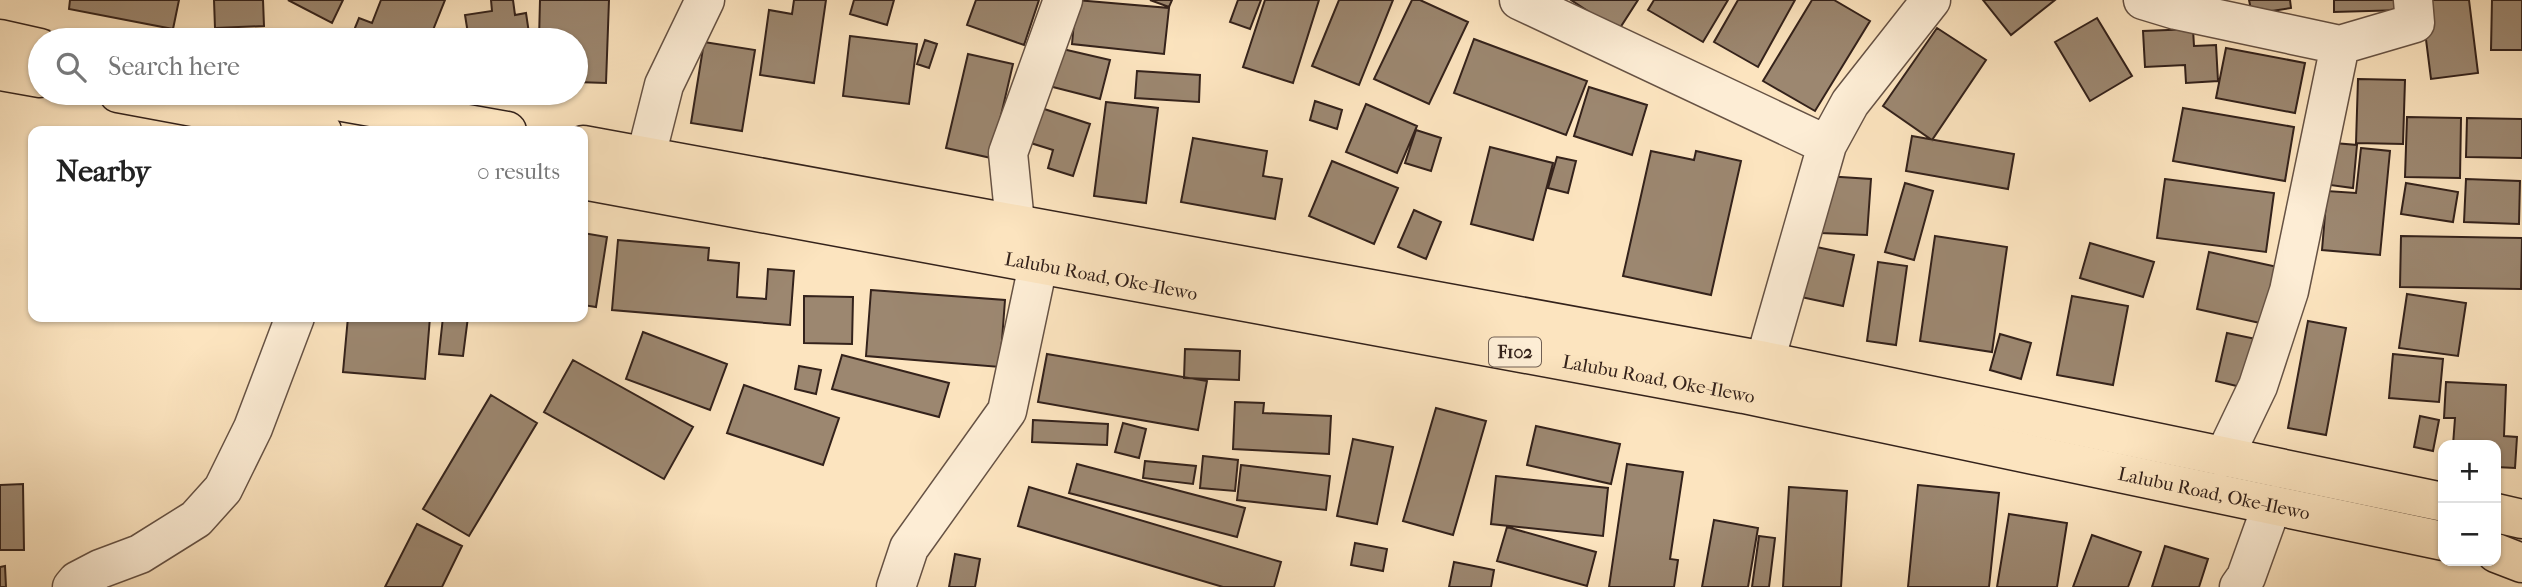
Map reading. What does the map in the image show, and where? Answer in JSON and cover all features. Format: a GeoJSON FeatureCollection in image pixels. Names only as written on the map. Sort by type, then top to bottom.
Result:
{"type":"FeatureCollection","features":[{"type":"Feature","properties":{"kind":"main road"},"geometry":{"type":"LineString","coordinates":[[0,39],[28,45]]}},
{"type":"Feature","properties":{"kind":"main road"},"geometry":{"type":"LineString","coordinates":[[0,71],[28,76]]}},
{"type":"Feature","properties":{"kind":"main road"},"geometry":{"type":"LineString","coordinates":[[182,105],[295,126]]}},
{"type":"Feature","properties":{"kind":"main road"},"geometry":{"type":"LineString","coordinates":[[360,105],[479,126]]}},
{"type":"Feature","properties":{"kind":"main road","name":"Lalubu Road, Oke-Ilewo"},"geometry":{"type":"LineString","coordinates":[[588,146],[1765,361],[2438,501]]}},
{"type":"Feature","properties":{"kind":"main road","name":"Lalubu Road, Oke-Ilewo"},"geometry":{"type":"LineString","coordinates":[[588,181],[1744,394],[2438,540]]}},
{"type":"Feature","properties":{"kind":"main road"},"geometry":{"type":"LineString","coordinates":[[2501,514],[2522,519]]}},
{"type":"Feature","properties":{"kind":"main road"},"geometry":{"type":"LineString","coordinates":[[2501,555],[2522,563]]}},
{"type":"Feature","properties":{"kind":"street"},"geometry":{"type":"LineString","coordinates":[[646,156],[664,85],[705,0]]}},
{"type":"Feature","properties":{"kind":"street"},"geometry":{"type":"LineString","coordinates":[[1015,223],[1009,153],[1063,0]]}},
{"type":"Feature","properties":{"kind":"street"},"geometry":{"type":"LineString","coordinates":[[1518,0],[1827,145]]}},
{"type":"Feature","properties":{"kind":"street"},"geometry":{"type":"LineString","coordinates":[[1765,361],[1827,145],[1850,103],[1931,0]]}},
{"type":"Feature","properties":{"kind":"street"},"geometry":{"type":"LineString","coordinates":[[2143,0],[2176,10],[2340,45],[2415,23],[2413,0]]}},
{"type":"Feature","properties":{"kind":"street"},"geometry":{"type":"LineString","coordinates":[[2224,457],[2258,386],[2289,291],[2340,45]]}},
{"type":"Feature","properties":{"kind":"street"},"geometry":{"type":"LineString","coordinates":[[896,587],[909,548],[1007,411],[1038,265]]}},
{"type":"Feature","properties":{"kind":"street"},"geometry":{"type":"LineString","coordinates":[[72,587],[77,581],[100,569],[139,554],[196,519],[223,489],[253,428],[293,322]]}},
{"type":"Feature","properties":{"kind":"street"},"geometry":{"type":"LineString","coordinates":[[2239,587],[2246,577],[2272,505]]}},
{"type":"Feature","properties":{"kind":"building"},"geometry":{"type":"Polygon","coordinates":[[[70,0],[179,0],[173,28],[69,9],[70,0]]]}},
{"type":"Feature","properties":{"kind":"building"},"geometry":{"type":"Polygon","coordinates":[[[214,0],[263,0],[264,26],[215,28],[214,0]]]}},
{"type":"Feature","properties":{"kind":"building"},"geometry":{"type":"Polygon","coordinates":[[[288,0],[343,0],[332,23],[288,0]]]}},
{"type":"Feature","properties":{"kind":"building"},"geometry":{"type":"Polygon","coordinates":[[[381,0],[445,0],[434,28],[355,28],[359,18],[372,23],[381,0]]]}},
{"type":"Feature","properties":{"kind":"building"},"geometry":{"type":"Polygon","coordinates":[[[491,0],[513,0],[515,15],[526,13],[528,28],[467,28],[465,15],[492,11],[491,0]]]}},
{"type":"Feature","properties":{"kind":"building"},"geometry":{"type":"Polygon","coordinates":[[[540,0],[609,0],[606,83],[588,82],[588,28],[539,28],[540,0]]]}},
{"type":"Feature","properties":{"kind":"building"},"geometry":{"type":"Polygon","coordinates":[[[794,0],[826,0],[814,83],[760,75],[769,10],[792,14],[794,0]]]}},
{"type":"Feature","properties":{"kind":"building"},"geometry":{"type":"Polygon","coordinates":[[[854,0],[894,0],[887,25],[850,14],[854,0]]]}},
{"type":"Feature","properties":{"kind":"building"},"geometry":{"type":"Polygon","coordinates":[[[976,0],[1039,0],[1024,45],[967,25],[976,0]]]}},
{"type":"Feature","properties":{"kind":"building"},"geometry":{"type":"Polygon","coordinates":[[[1076,0],[1169,8],[1164,54],[1072,44],[1076,0]]]}},
{"type":"Feature","properties":{"kind":"building"},"geometry":{"type":"Polygon","coordinates":[[[1150,0],[1172,0],[1169,7],[1150,0]]]}},
{"type":"Feature","properties":{"kind":"building"},"geometry":{"type":"Polygon","coordinates":[[[1238,0],[1261,0],[1250,29],[1230,22],[1238,0]]]}},
{"type":"Feature","properties":{"kind":"building"},"geometry":{"type":"Polygon","coordinates":[[[1265,0],[1319,0],[1293,83],[1243,67],[1265,0]]]}},
{"type":"Feature","properties":{"kind":"building"},"geometry":{"type":"Polygon","coordinates":[[[1339,0],[1393,0],[1359,85],[1312,66],[1339,0]]]}},
{"type":"Feature","properties":{"kind":"building"},"geometry":{"type":"Polygon","coordinates":[[[1412,0],[1420,0],[1468,22],[1429,104],[1374,79],[1412,0]]]}},
{"type":"Feature","properties":{"kind":"building"},"geometry":{"type":"Polygon","coordinates":[[[1571,0],[1638,0],[1618,31],[1571,0]]]}},
{"type":"Feature","properties":{"kind":"building"},"geometry":{"type":"Polygon","coordinates":[[[1654,0],[1728,0],[1703,42],[1648,10],[1654,0]]]}},
{"type":"Feature","properties":{"kind":"building"},"geometry":{"type":"Polygon","coordinates":[[[1738,0],[1795,0],[1758,67],[1714,42],[1738,0]]]}},
{"type":"Feature","properties":{"kind":"building"},"geometry":{"type":"Polygon","coordinates":[[[1812,0],[1834,0],[1870,21],[1815,111],[1763,81],[1812,0]]]}},
{"type":"Feature","properties":{"kind":"building"},"geometry":{"type":"Polygon","coordinates":[[[1983,0],[2055,0],[2011,35],[1983,0]]]}},
{"type":"Feature","properties":{"kind":"building"},"geometry":{"type":"Polygon","coordinates":[[[2249,0],[2290,0],[2291,8],[2252,14],[2249,0]]]}},
{"type":"Feature","properties":{"kind":"building"},"geometry":{"type":"Polygon","coordinates":[[[2334,0],[2404,0],[2404,10],[2334,12],[2334,0]]]}},
{"type":"Feature","properties":{"kind":"building"},"geometry":{"type":"Polygon","coordinates":[[[2421,0],[2469,0],[2478,73],[2431,79],[2421,0]]]}},
{"type":"Feature","properties":{"kind":"building"},"geometry":{"type":"Polygon","coordinates":[[[2492,0],[2522,0],[2522,50],[2491,50],[2492,0]]]}},
{"type":"Feature","properties":{"kind":"building"},"geometry":{"type":"Polygon","coordinates":[[[2097,18],[2132,76],[2090,101],[2055,42],[2097,18]]]}},
{"type":"Feature","properties":{"kind":"building"},"geometry":{"type":"Polygon","coordinates":[[[1937,28],[1986,60],[1932,140],[1883,106],[1937,28]]]}},
{"type":"Feature","properties":{"kind":"building"},"geometry":{"type":"Polygon","coordinates":[[[2193,29],[2194,46],[2216,45],[2218,81],[2186,83],[2185,65],[2145,67],[2143,31],[2193,29]]]}},
{"type":"Feature","properties":{"kind":"building"},"geometry":{"type":"Polygon","coordinates":[[[850,36],[917,44],[909,104],[843,96],[850,36]]]}},
{"type":"Feature","properties":{"kind":"building"},"geometry":{"type":"Polygon","coordinates":[[[1474,39],[1587,81],[1566,135],[1454,93],[1474,39]]]}},
{"type":"Feature","properties":{"kind":"building"},"geometry":{"type":"Polygon","coordinates":[[[925,40],[937,44],[929,68],[917,64],[925,40]]]}},
{"type":"Feature","properties":{"kind":"building"},"geometry":{"type":"Polygon","coordinates":[[[704,42],[755,50],[742,131],[691,123],[704,42]]]}},
{"type":"Feature","properties":{"kind":"building"},"geometry":{"type":"Polygon","coordinates":[[[1054,47],[1110,60],[1100,99],[1045,85],[1054,47]]]}},
{"type":"Feature","properties":{"kind":"building"},"geometry":{"type":"Polygon","coordinates":[[[2226,48],[2305,63],[2295,113],[2216,98],[2226,48]]]}},
{"type":"Feature","properties":{"kind":"building"},"geometry":{"type":"Polygon","coordinates":[[[968,54],[1013,64],[991,158],[946,148],[968,54]]]}},
{"type":"Feature","properties":{"kind":"building"},"geometry":{"type":"Polygon","coordinates":[[[1137,71],[1200,75],[1199,102],[1135,98],[1137,71]]]}},
{"type":"Feature","properties":{"kind":"building"},"geometry":{"type":"Polygon","coordinates":[[[2358,79],[2405,80],[2403,144],[2356,143],[2358,79]]]}},
{"type":"Feature","properties":{"kind":"building"},"geometry":{"type":"Polygon","coordinates":[[[1589,87],[1647,105],[1632,155],[1574,136],[1589,87]]]}},
{"type":"Feature","properties":{"kind":"building"},"geometry":{"type":"Polygon","coordinates":[[[1315,101],[1342,110],[1337,129],[1310,120],[1315,101]]]}},
{"type":"Feature","properties":{"kind":"building"},"geometry":{"type":"Polygon","coordinates":[[[1106,102],[1158,108],[1146,203],[1094,196],[1106,102]]]}},
{"type":"Feature","properties":{"kind":"building"},"geometry":{"type":"Polygon","coordinates":[[[1366,104],[1417,126],[1397,173],[1346,152],[1366,104]]]}},
{"type":"Feature","properties":{"kind":"building"},"geometry":{"type":"Polygon","coordinates":[[[1032,105],[1090,124],[1073,176],[1048,168],[1053,150],[1021,140],[1032,105]]]}},
{"type":"Feature","properties":{"kind":"building"},"geometry":{"type":"Polygon","coordinates":[[[2183,108],[2294,127],[2285,181],[2173,161],[2183,108]]]}},
{"type":"Feature","properties":{"kind":"building"},"geometry":{"type":"Polygon","coordinates":[[[2407,117],[2461,118],[2460,178],[2405,177],[2407,117]]]}},
{"type":"Feature","properties":{"kind":"building"},"geometry":{"type":"Polygon","coordinates":[[[2467,118],[2522,119],[2522,158],[2466,157],[2467,118]]]}},
{"type":"Feature","properties":{"kind":"building"},"geometry":{"type":"Polygon","coordinates":[[[1416,130],[1441,138],[1431,171],[1405,163],[1416,130]]]}},
{"type":"Feature","properties":{"kind":"building"},"geometry":{"type":"Polygon","coordinates":[[[1912,136],[2014,154],[2008,189],[1906,171],[1912,136]]]}},
{"type":"Feature","properties":{"kind":"building"},"geometry":{"type":"Polygon","coordinates":[[[1193,138],[1267,151],[1263,176],[1282,179],[1275,219],[1181,202],[1193,138]]]}},
{"type":"Feature","properties":{"kind":"building"},"geometry":{"type":"Polygon","coordinates":[[[2334,143],[2357,145],[2353,188],[2330,185],[2334,143]]]}},
{"type":"Feature","properties":{"kind":"building"},"geometry":{"type":"Polygon","coordinates":[[[1490,147],[1553,163],[1533,240],[1471,224],[1490,147]]]}},
{"type":"Feature","properties":{"kind":"building"},"geometry":{"type":"Polygon","coordinates":[[[2361,148],[2390,151],[2380,255],[2322,250],[2327,191],[2356,193],[2361,148]]]}},
{"type":"Feature","properties":{"kind":"building"},"geometry":{"type":"Polygon","coordinates":[[[1651,151],[1694,160],[1696,151],[1741,161],[1711,295],[1623,276],[1651,151]]]}},
{"type":"Feature","properties":{"kind":"building"},"geometry":{"type":"Polygon","coordinates":[[[1557,157],[1576,161],[1568,193],[1548,188],[1557,157]]]}},
{"type":"Feature","properties":{"kind":"building"},"geometry":{"type":"Polygon","coordinates":[[[1332,161],[1398,188],[1374,244],[1309,216],[1332,161]]]}},
{"type":"Feature","properties":{"kind":"building"},"geometry":{"type":"Polygon","coordinates":[[[1825,176],[1871,179],[1867,235],[1821,233],[1825,176]]]}},
{"type":"Feature","properties":{"kind":"building"},"geometry":{"type":"Polygon","coordinates":[[[2165,179],[2274,193],[2266,252],[2157,238],[2165,179]]]}},
{"type":"Feature","properties":{"kind":"building"},"geometry":{"type":"Polygon","coordinates":[[[2466,179],[2520,181],[2519,224],[2464,222],[2466,179]]]}},
{"type":"Feature","properties":{"kind":"building"},"geometry":{"type":"Polygon","coordinates":[[[1905,183],[1933,191],[1914,260],[1885,252],[1905,183]]]}},
{"type":"Feature","properties":{"kind":"building"},"geometry":{"type":"Polygon","coordinates":[[[2406,183],[2458,192],[2453,222],[2401,214],[2406,183]]]}},
{"type":"Feature","properties":{"kind":"building"},"geometry":{"type":"Polygon","coordinates":[[[1414,210],[1441,222],[1426,259],[1398,247],[1414,210]]]}},
{"type":"Feature","properties":{"kind":"building"},"geometry":{"type":"Polygon","coordinates":[[[588,234],[607,237],[596,307],[588,306],[588,234]]]}},
{"type":"Feature","properties":{"kind":"building"},"geometry":{"type":"Polygon","coordinates":[[[1935,236],[2007,247],[1992,352],[1920,341],[1935,236]]]}},
{"type":"Feature","properties":{"kind":"building"},"geometry":{"type":"Polygon","coordinates":[[[2401,236],[2522,238],[2521,289],[2400,287],[2401,236]]]}},
{"type":"Feature","properties":{"kind":"building"},"geometry":{"type":"Polygon","coordinates":[[[618,240],[709,248],[708,260],[739,263],[737,297],[766,299],[768,269],[794,271],[790,325],[612,310],[618,240]]]}},
{"type":"Feature","properties":{"kind":"building"},"geometry":{"type":"Polygon","coordinates":[[[2090,243],[2154,262],[2143,297],[2080,278],[2090,243]]]}},
{"type":"Feature","properties":{"kind":"building"},"geometry":{"type":"Polygon","coordinates":[[[1812,246],[1854,255],[1843,306],[1801,297],[1812,246]]]}},
{"type":"Feature","properties":{"kind":"building"},"geometry":{"type":"Polygon","coordinates":[[[2209,252],[2282,268],[2269,325],[2197,309],[2209,252]]]}},
{"type":"Feature","properties":{"kind":"building"},"geometry":{"type":"Polygon","coordinates":[[[1878,262],[1907,266],[1896,345],[1867,341],[1878,262]]]}},
{"type":"Feature","properties":{"kind":"building"},"geometry":{"type":"Polygon","coordinates":[[[871,290],[1005,300],[1000,367],[866,356],[871,290]]]}},
{"type":"Feature","properties":{"kind":"building"},"geometry":{"type":"Polygon","coordinates":[[[2407,294],[2466,303],[2458,356],[2399,348],[2407,294]]]}},
{"type":"Feature","properties":{"kind":"building"},"geometry":{"type":"Polygon","coordinates":[[[804,296],[853,297],[852,344],[804,343],[804,296]]]}},
{"type":"Feature","properties":{"kind":"building"},"geometry":{"type":"Polygon","coordinates":[[[2072,296],[2128,306],[2113,385],[2057,375],[2072,296]]]}},
{"type":"Feature","properties":{"kind":"building"},"geometry":{"type":"Polygon","coordinates":[[[2308,321],[2346,328],[2326,435],[2288,428],[2308,321]]]}},
{"type":"Feature","properties":{"kind":"building"},"geometry":{"type":"Polygon","coordinates":[[[348,322],[430,322],[425,379],[343,372],[348,322]]]}},
{"type":"Feature","properties":{"kind":"building"},"geometry":{"type":"Polygon","coordinates":[[[442,322],[467,322],[463,356],[439,354],[442,322]]]}},
{"type":"Feature","properties":{"kind":"building"},"geometry":{"type":"Polygon","coordinates":[[[643,332],[727,364],[710,410],[626,379],[643,332]]]}},
{"type":"Feature","properties":{"kind":"building"},"geometry":{"type":"Polygon","coordinates":[[[2227,333],[2256,339],[2245,388],[2216,381],[2227,333]]]}},
{"type":"Feature","properties":{"kind":"building"},"geometry":{"type":"Polygon","coordinates":[[[2000,334],[2031,343],[2021,379],[1990,370],[2000,334]]]}},
{"type":"Feature","properties":{"kind":"building"},"geometry":{"type":"Polygon","coordinates":[[[1185,349],[1240,351],[1239,380],[1184,378],[1185,349]]]}},
{"type":"Feature","properties":{"kind":"building"},"geometry":{"type":"Polygon","coordinates":[[[1047,354],[1207,381],[1198,430],[1038,402],[1047,354]]]}},
{"type":"Feature","properties":{"kind":"building"},"geometry":{"type":"Polygon","coordinates":[[[2393,354],[2443,359],[2439,402],[2389,398],[2393,354]]]}},
{"type":"Feature","properties":{"kind":"building"},"geometry":{"type":"Polygon","coordinates":[[[842,355],[949,383],[939,417],[832,389],[842,355]]]}},
{"type":"Feature","properties":{"kind":"building"},"geometry":{"type":"Polygon","coordinates":[[[573,360],[693,427],[664,479],[544,412],[573,360]]]}},
{"type":"Feature","properties":{"kind":"building"},"geometry":{"type":"Polygon","coordinates":[[[799,366],[821,370],[816,394],[795,389],[799,366]]]}},
{"type":"Feature","properties":{"kind":"building"},"geometry":{"type":"Polygon","coordinates":[[[2446,382],[2506,385],[2504,436],[2517,437],[2515,468],[2501,467],[2501,440],[2453,440],[2455,418],[2444,418],[2446,382]]]}},
{"type":"Feature","properties":{"kind":"building"},"geometry":{"type":"Polygon","coordinates":[[[744,385],[839,418],[823,465],[727,433],[744,385]]]}},
{"type":"Feature","properties":{"kind":"building"},"geometry":{"type":"Polygon","coordinates":[[[491,395],[537,423],[469,536],[423,509],[491,395]]]}},
{"type":"Feature","properties":{"kind":"building"},"geometry":{"type":"Polygon","coordinates":[[[1235,402],[1264,403],[1263,413],[1331,416],[1329,454],[1233,449],[1235,402]]]}},
{"type":"Feature","properties":{"kind":"building"},"geometry":{"type":"Polygon","coordinates":[[[1436,408],[1486,421],[1453,535],[1403,521],[1436,408]]]}},
{"type":"Feature","properties":{"kind":"building"},"geometry":{"type":"Polygon","coordinates":[[[2420,416],[2439,420],[2433,451],[2414,447],[2420,416]]]}},
{"type":"Feature","properties":{"kind":"building"},"geometry":{"type":"Polygon","coordinates":[[[1033,420],[1108,424],[1107,445],[1032,442],[1033,420]]]}},
{"type":"Feature","properties":{"kind":"building"},"geometry":{"type":"Polygon","coordinates":[[[1123,423],[1146,429],[1139,458],[1115,452],[1123,423]]]}},
{"type":"Feature","properties":{"kind":"building"},"geometry":{"type":"Polygon","coordinates":[[[1536,426],[1620,444],[1611,484],[1527,465],[1536,426]]]}},
{"type":"Feature","properties":{"kind":"building"},"geometry":{"type":"Polygon","coordinates":[[[1353,439],[1393,447],[1377,524],[1337,516],[1353,439]]]}},
{"type":"Feature","properties":{"kind":"building"},"geometry":{"type":"Polygon","coordinates":[[[1203,456],[1238,460],[1235,491],[1200,488],[1203,456]]]}},
{"type":"Feature","properties":{"kind":"building"},"geometry":{"type":"Polygon","coordinates":[[[1145,461],[1196,466],[1193,484],[1143,478],[1145,461]]]}},
{"type":"Feature","properties":{"kind":"building"},"geometry":{"type":"Polygon","coordinates":[[[1077,464],[1245,508],[1237,537],[1069,493],[1077,464]]]}},
{"type":"Feature","properties":{"kind":"building"},"geometry":{"type":"Polygon","coordinates":[[[1627,464],[1683,472],[1670,559],[1678,560],[1674,587],[1609,587],[1627,464]]]}},
{"type":"Feature","properties":{"kind":"building"},"geometry":{"type":"Polygon","coordinates":[[[1241,465],[1330,476],[1326,510],[1237,500],[1241,465]]]}},
{"type":"Feature","properties":{"kind":"building"},"geometry":{"type":"Polygon","coordinates":[[[1496,476],[1608,488],[1603,536],[1491,524],[1496,476]]]}},
{"type":"Feature","properties":{"kind":"building"},"geometry":{"type":"Polygon","coordinates":[[[23,484],[24,550],[0,550],[0,485],[23,484]]]}},
{"type":"Feature","properties":{"kind":"building"},"geometry":{"type":"Polygon","coordinates":[[[1918,485],[1999,493],[1989,587],[1908,587],[1918,485]]]}},
{"type":"Feature","properties":{"kind":"building"},"geometry":{"type":"Polygon","coordinates":[[[1029,487],[1281,562],[1274,587],[1223,587],[1018,526],[1029,487]]]}},
{"type":"Feature","properties":{"kind":"building"},"geometry":{"type":"Polygon","coordinates":[[[1789,487],[1847,491],[1841,587],[1783,587],[1789,487]]]}},
{"type":"Feature","properties":{"kind":"building"},"geometry":{"type":"Polygon","coordinates":[[[2009,514],[2067,523],[2057,587],[1997,587],[2009,514]]]}},
{"type":"Feature","properties":{"kind":"building"},"geometry":{"type":"Polygon","coordinates":[[[1714,520],[1758,528],[1748,587],[1702,587],[1714,520]]]}},
{"type":"Feature","properties":{"kind":"building"},"geometry":{"type":"Polygon","coordinates":[[[417,524],[462,546],[442,587],[385,587],[417,524]]]}},
{"type":"Feature","properties":{"kind":"building"},"geometry":{"type":"Polygon","coordinates":[[[1507,527],[1596,552],[1587,586],[1497,561],[1507,527]]]}},
{"type":"Feature","properties":{"kind":"building"},"geometry":{"type":"Polygon","coordinates":[[[2092,535],[2141,552],[2128,587],[2073,587],[2092,535]]]}},
{"type":"Feature","properties":{"kind":"building"},"geometry":{"type":"Polygon","coordinates":[[[1759,536],[1775,538],[1769,587],[1752,587],[1759,536]]]}},
{"type":"Feature","properties":{"kind":"building"},"geometry":{"type":"Polygon","coordinates":[[[1355,543],[1387,549],[1383,571],[1351,565],[1355,543]]]}},
{"type":"Feature","properties":{"kind":"building"},"geometry":{"type":"Polygon","coordinates":[[[2165,546],[2208,559],[2199,587],[2152,587],[2165,546]]]}},
{"type":"Feature","properties":{"kind":"building"},"geometry":{"type":"Polygon","coordinates":[[[955,554],[980,559],[975,587],[949,587],[955,554]]]}},
{"type":"Feature","properties":{"kind":"building"},"geometry":{"type":"Polygon","coordinates":[[[1454,562],[1494,570],[1491,587],[1449,587],[1454,562]]]}},
{"type":"Feature","properties":{"kind":"building"},"geometry":{"type":"Polygon","coordinates":[[[5,566],[6,587],[0,587],[0,567],[5,566]]]}}]}
